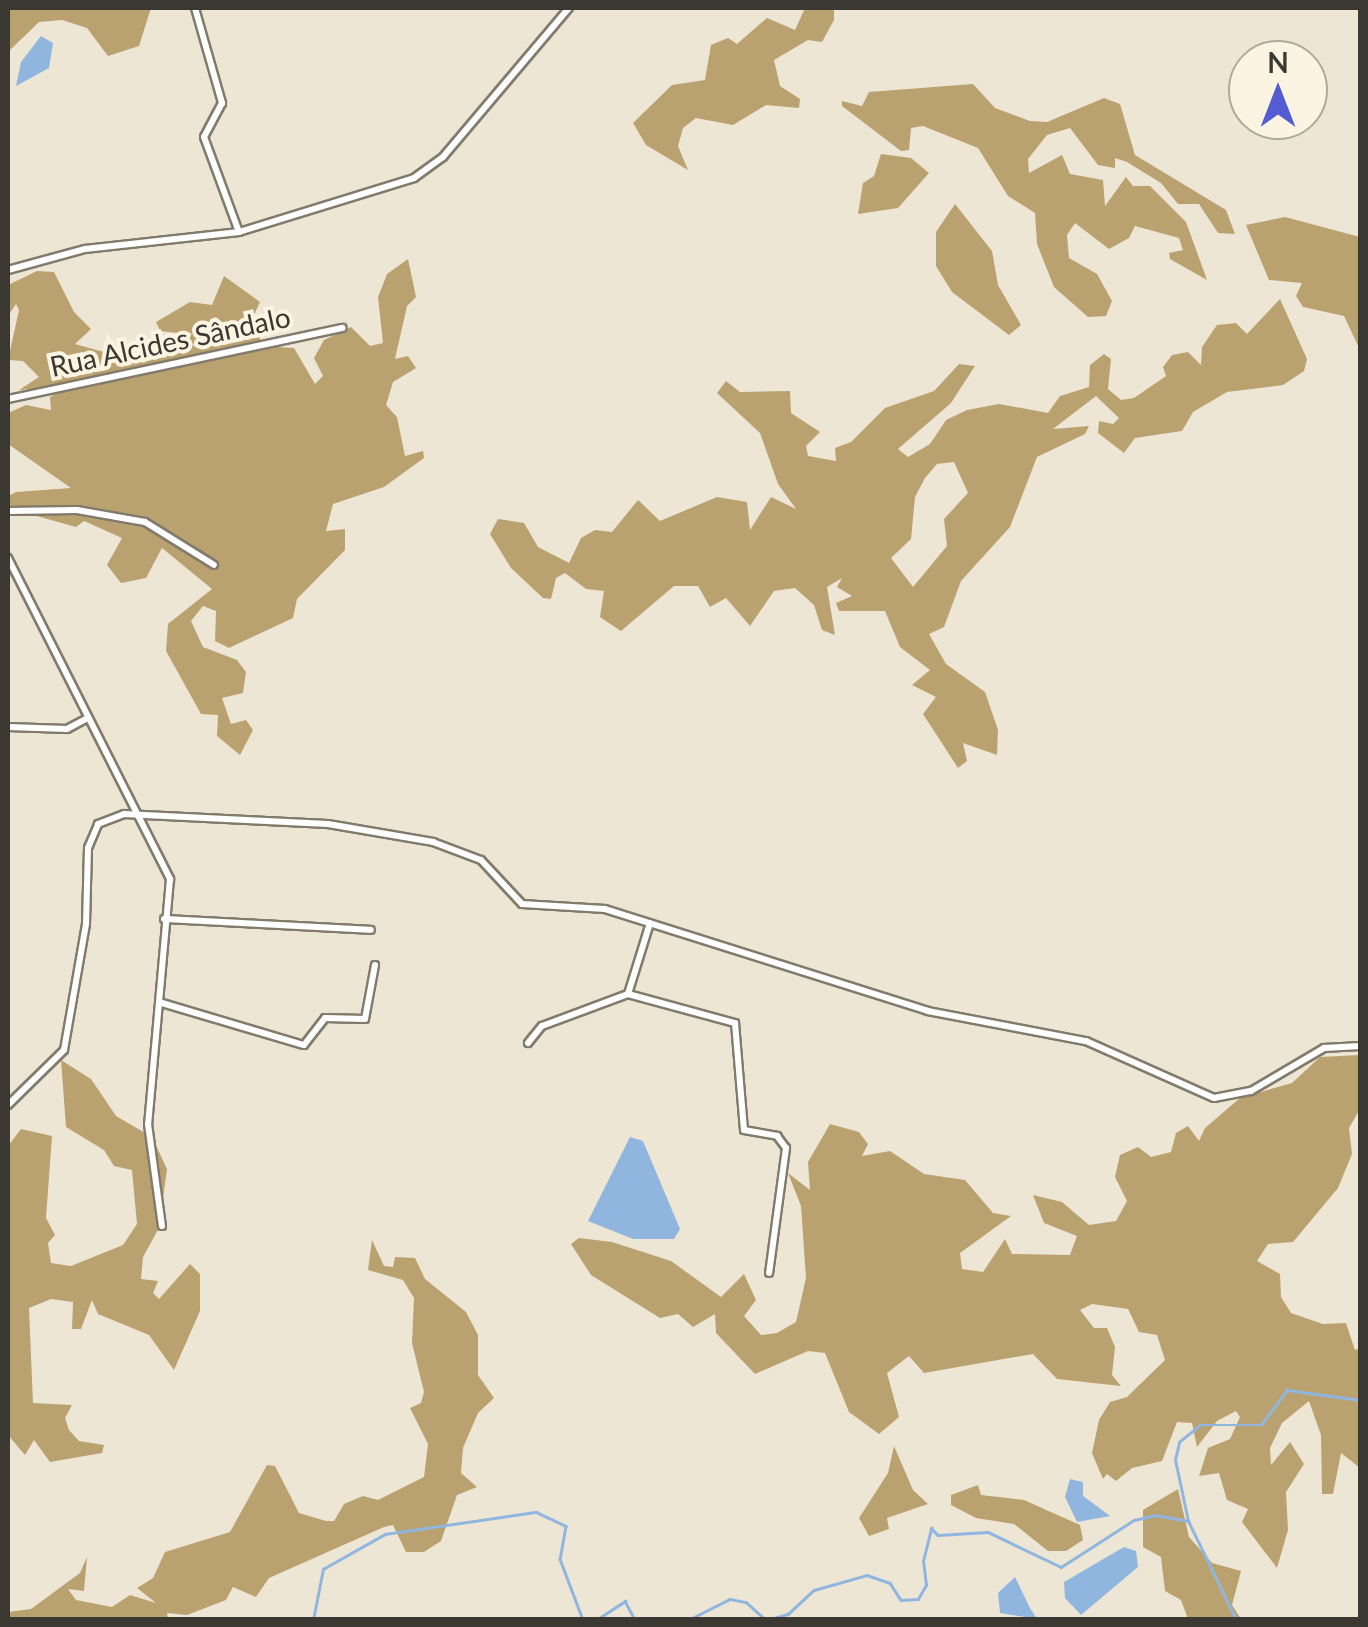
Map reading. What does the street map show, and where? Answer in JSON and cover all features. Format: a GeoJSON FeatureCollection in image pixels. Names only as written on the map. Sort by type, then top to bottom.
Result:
{"type":"FeatureCollection","features":[{"type":"Feature","properties":{"kind":"street"},"geometry":{"type":"LineString","coordinates":[[195,8],[222,103],[204,138],[239,232]]}},
{"type":"Feature","properties":{"kind":"street"},"geometry":{"type":"LineString","coordinates":[[9,272],[85,248],[239,232],[428,170],[569,8]]}},
{"type":"Feature","properties":{"kind":"street","name":"Rua Alcides Sândalo"},"geometry":{"type":"LineString","coordinates":[[8,399],[343,328]]}},
{"type":"Feature","properties":{"kind":"street"},"geometry":{"type":"LineString","coordinates":[[8,511],[76,510],[145,522],[214,565]]}},
{"type":"Feature","properties":{"kind":"street"},"geometry":{"type":"LineString","coordinates":[[8,558],[170,879],[148,1138],[162,1226]]}},
{"type":"Feature","properties":{"kind":"street"},"geometry":{"type":"LineString","coordinates":[[8,727],[67,729],[86,719]]}},
{"type":"Feature","properties":{"kind":"street"},"geometry":{"type":"LineString","coordinates":[[8,1105],[64,1050],[86,924],[88,848],[98,824],[136,814],[328,824],[434,842],[481,860],[522,904],[592,907],[946,1016],[1086,1041],[1214,1098],[1251,1091],[1324,1048],[1360,1046]]}},
{"type":"Feature","properties":{"kind":"street"},"geometry":{"type":"LineString","coordinates":[[164,919],[372,930]]}},
{"type":"Feature","properties":{"kind":"street"},"geometry":{"type":"LineString","coordinates":[[628,994],[650,923]]}},
{"type":"Feature","properties":{"kind":"street"},"geometry":{"type":"LineString","coordinates":[[162,1004],[304,1045],[325,1018],[365,1019],[375,965]]}},
{"type":"Feature","properties":{"kind":"street"},"geometry":{"type":"LineString","coordinates":[[528,1043],[542,1026],[628,994],[737,1025],[744,1130],[777,1136],[786,1148],[768,1273]]}},
{"type":"Feature","properties":{"kind":"shaded area"},"geometry":{"type":"Polygon","coordinates":[[[8,8],[151,8],[139,46],[108,56],[87,28],[62,20],[39,22],[8,52],[8,8]]]}},
{"type":"Feature","properties":{"kind":"shaded area"},"geometry":{"type":"Polygon","coordinates":[[[805,8],[834,8],[834,20],[822,42],[808,40],[774,60],[780,86],[800,99],[799,108],[766,105],[733,125],[696,118],[683,128],[678,146],[688,170],[646,145],[633,123],[672,85],[705,80],[711,45],[728,38],[737,44],[767,18],[795,30],[805,8]]]}},
{"type":"Feature","properties":{"kind":"shaded area"},"geometry":{"type":"Polygon","coordinates":[[[973,84],[995,108],[1030,121],[1047,122],[1104,98],[1120,104],[1135,155],[1226,210],[1235,234],[1218,233],[1199,204],[1178,204],[1161,183],[1127,162],[1115,158],[1115,168],[1098,165],[1070,128],[1047,135],[1028,159],[1029,173],[1062,155],[1070,174],[1103,180],[1105,206],[1126,177],[1133,186],[1150,186],[1186,222],[1207,280],[1170,259],[1169,253],[1183,250],[1179,238],[1135,226],[1129,238],[1109,249],[1075,223],[1067,235],[1069,258],[1097,274],[1112,301],[1106,316],[1088,317],[1054,287],[1037,244],[1035,213],[1008,196],[978,148],[923,126],[911,128],[909,150],[901,151],[842,106],[842,101],[862,106],[869,92],[973,84]]]}},
{"type":"Feature","properties":{"kind":"shaded area"},"geometry":{"type":"Polygon","coordinates":[[[881,154],[911,158],[929,173],[898,208],[858,214],[863,183],[874,176],[881,154]]]}},
{"type":"Feature","properties":{"kind":"shaded area"},"geometry":{"type":"Polygon","coordinates":[[[955,204],[992,251],[998,285],[1021,325],[1009,335],[952,292],[936,266],[936,232],[955,204]]]}},
{"type":"Feature","properties":{"kind":"shaded area"},"geometry":{"type":"Polygon","coordinates":[[[1285,217],[1360,237],[1360,350],[1344,316],[1303,307],[1296,296],[1302,283],[1269,280],[1246,225],[1285,217]]]}},
{"type":"Feature","properties":{"kind":"shaded area"},"geometry":{"type":"Polygon","coordinates":[[[408,259],[416,297],[407,306],[395,359],[408,356],[416,368],[393,382],[386,405],[397,417],[405,456],[423,451],[424,458],[384,487],[333,504],[326,531],[345,529],[345,550],[297,599],[293,618],[229,648],[215,641],[216,611],[203,606],[191,621],[203,647],[237,660],[246,672],[243,693],[222,698],[231,724],[246,720],[253,730],[240,755],[217,736],[218,715],[201,714],[166,651],[168,624],[212,589],[162,548],[146,578],[121,583],[107,565],[122,538],[84,521],[76,527],[8,508],[8,496],[16,492],[71,488],[8,444],[8,413],[26,405],[51,410],[50,397],[69,386],[19,390],[39,377],[23,361],[8,360],[19,310],[16,304],[8,316],[8,285],[37,271],[54,272],[74,312],[91,329],[75,344],[144,363],[164,344],[190,346],[187,334],[160,331],[156,322],[190,302],[212,305],[224,276],[260,302],[252,319],[263,346],[294,348],[315,384],[323,376],[314,358],[324,340],[351,327],[370,346],[383,343],[378,297],[387,274],[408,259]]]}},
{"type":"Feature","properties":{"kind":"shaded area"},"geometry":{"type":"Polygon","coordinates":[[[1280,299],[1307,359],[1304,371],[1283,385],[1227,392],[1193,412],[1182,431],[1135,438],[1124,453],[1098,433],[1099,421],[1113,424],[1119,418],[1096,396],[1053,429],[1089,426],[1085,434],[1037,457],[1010,527],[961,581],[944,627],[929,634],[946,664],[985,692],[998,730],[997,755],[963,743],[967,761],[958,768],[923,714],[936,697],[912,685],[930,670],[900,647],[885,611],[839,611],[836,603],[852,596],[837,587],[842,578],[827,587],[835,635],[822,630],[814,605],[795,588],[774,591],[750,626],[726,598],[710,607],[698,586],[674,586],[621,631],[600,617],[604,591],[586,589],[565,573],[556,578],[551,599],[543,598],[511,568],[490,534],[498,519],[524,523],[538,547],[569,563],[581,538],[595,530],[612,532],[638,500],[660,521],[717,497],[747,502],[750,530],[771,497],[796,509],[778,484],[760,433],[717,393],[726,381],[740,392],[790,391],[791,413],[820,432],[806,446],[808,456],[836,461],[835,448],[851,442],[885,408],[934,391],[959,364],[975,366],[951,403],[898,449],[908,457],[930,444],[946,420],[967,410],[999,404],[1048,413],[1060,396],[1089,387],[1090,365],[1104,354],[1111,359],[1108,389],[1121,400],[1134,398],[1166,376],[1163,367],[1172,355],[1188,352],[1201,365],[1202,347],[1217,325],[1236,323],[1247,334],[1280,299]],[[954,462],[937,464],[925,478],[915,497],[911,539],[891,558],[913,587],[947,546],[944,519],[968,493],[954,462]]]}},
{"type":"Feature","properties":{"kind":"shaded area"},"geometry":{"type":"Polygon","coordinates":[[[1360,1055],[1360,1109],[1349,1128],[1352,1154],[1338,1188],[1293,1242],[1268,1244],[1257,1261],[1280,1274],[1281,1297],[1291,1313],[1323,1324],[1346,1323],[1355,1350],[1360,1348],[1360,1468],[1341,1453],[1333,1494],[1322,1494],[1321,1435],[1309,1401],[1282,1423],[1270,1448],[1271,1465],[1290,1442],[1304,1464],[1286,1492],[1288,1530],[1277,1568],[1242,1522],[1248,1509],[1227,1500],[1219,1473],[1199,1476],[1208,1448],[1230,1439],[1240,1417],[1236,1411],[1217,1421],[1197,1447],[1192,1423],[1177,1422],[1162,1461],[1132,1468],[1116,1481],[1107,1474],[1103,1479],[1092,1453],[1099,1420],[1110,1402],[1127,1397],[1165,1360],[1157,1335],[1139,1332],[1128,1309],[1092,1304],[1080,1310],[1094,1328],[1107,1328],[1115,1347],[1112,1375],[1121,1386],[1057,1379],[1033,1354],[924,1373],[909,1356],[887,1373],[899,1417],[879,1434],[849,1412],[825,1353],[808,1351],[755,1374],[716,1333],[715,1314],[693,1327],[678,1314],[660,1318],[591,1275],[571,1244],[579,1238],[612,1242],[671,1261],[721,1297],[744,1274],[756,1300],[744,1316],[761,1335],[777,1333],[796,1322],[806,1278],[801,1206],[788,1173],[810,1190],[808,1162],[830,1124],[859,1132],[868,1144],[862,1156],[890,1151],[924,1174],[965,1180],[993,1213],[1011,1216],[960,1253],[962,1269],[983,1272],[1005,1239],[1012,1254],[1070,1255],[1077,1236],[1044,1223],[1033,1195],[1062,1202],[1089,1225],[1116,1221],[1127,1201],[1115,1177],[1120,1155],[1138,1147],[1151,1157],[1171,1152],[1176,1133],[1188,1126],[1199,1141],[1205,1128],[1240,1098],[1292,1083],[1320,1057],[1360,1055]]]}},
{"type":"Feature","properties":{"kind":"shaded area"},"geometry":{"type":"Polygon","coordinates":[[[61,1060],[91,1079],[116,1116],[152,1137],[167,1169],[159,1228],[143,1257],[141,1279],[158,1281],[153,1293],[159,1299],[190,1264],[200,1274],[200,1311],[174,1370],[149,1335],[98,1314],[92,1300],[81,1329],[72,1329],[73,1302],[51,1299],[29,1308],[33,1403],[72,1405],[65,1418],[69,1430],[79,1441],[104,1445],[102,1453],[50,1462],[34,1440],[25,1455],[8,1435],[8,1146],[21,1129],[52,1136],[46,1218],[55,1235],[48,1243],[51,1263],[71,1266],[123,1245],[137,1224],[132,1170],[114,1166],[104,1150],[66,1127],[61,1060]]]}},
{"type":"Feature","properties":{"kind":"shaded area"},"geometry":{"type":"Polygon","coordinates":[[[372,1240],[384,1266],[393,1267],[395,1257],[415,1258],[425,1279],[466,1312],[478,1335],[478,1375],[494,1398],[478,1413],[463,1448],[461,1473],[477,1487],[457,1495],[441,1541],[424,1552],[406,1552],[393,1525],[384,1527],[269,1578],[256,1597],[233,1587],[226,1600],[187,1615],[167,1613],[168,1619],[8,1619],[8,1612],[31,1609],[80,1573],[87,1557],[84,1591],[68,1589],[76,1600],[112,1607],[130,1595],[156,1603],[137,1588],[153,1578],[165,1552],[230,1532],[267,1465],[275,1466],[299,1513],[326,1521],[334,1521],[344,1504],[363,1496],[378,1500],[424,1477],[428,1444],[410,1408],[421,1403],[424,1392],[412,1343],[414,1298],[403,1280],[368,1270],[372,1240]]]}},
{"type":"Feature","properties":{"kind":"shaded area"},"geometry":{"type":"Polygon","coordinates":[[[894,1446],[913,1490],[928,1504],[887,1518],[889,1529],[869,1536],[859,1518],[888,1473],[894,1446]]]}},
{"type":"Feature","properties":{"kind":"shaded area"},"geometry":{"type":"Polygon","coordinates":[[[978,1485],[981,1495],[1024,1500],[1080,1525],[1083,1540],[1066,1551],[1048,1551],[1014,1524],[976,1518],[951,1505],[951,1495],[978,1485]]]}},
{"type":"Feature","properties":{"kind":"shaded area"},"geometry":{"type":"Polygon","coordinates":[[[1178,1489],[1189,1537],[1212,1563],[1241,1571],[1232,1605],[1241,1619],[1188,1619],[1181,1600],[1165,1591],[1161,1557],[1143,1547],[1143,1510],[1178,1489]]]}},
{"type":"Feature","properties":{"kind":"water"},"geometry":{"type":"Polygon","coordinates":[[[41,36],[53,43],[49,68],[16,86],[21,62],[41,36]]]}},
{"type":"Feature","properties":{"kind":"water"},"geometry":{"type":"Polygon","coordinates":[[[630,1137],[643,1141],[680,1229],[674,1239],[633,1239],[588,1221],[630,1137]]]}},
{"type":"Feature","properties":{"kind":"water"},"geometry":{"type":"Polygon","coordinates":[[[1070,1479],[1083,1482],[1083,1496],[1110,1516],[1077,1522],[1065,1497],[1070,1479]]]}},
{"type":"Feature","properties":{"kind":"water"},"geometry":{"type":"Polygon","coordinates":[[[1124,1547],[1136,1551],[1138,1567],[1081,1615],[1065,1598],[1064,1582],[1124,1547]]]}},
{"type":"Feature","properties":{"kind":"water"},"geometry":{"type":"Polygon","coordinates":[[[1015,1577],[1037,1619],[1000,1613],[998,1593],[1015,1577]]]}},
{"type":"Feature","properties":{"kind":"waterway"},"geometry":{"type":"LineString","coordinates":[[1236,1620],[1188,1521],[1175,1460],[1179,1442],[1200,1425],[1261,1425],[1287,1390],[1360,1400]]}},
{"type":"Feature","properties":{"kind":"waterway"},"geometry":{"type":"LineString","coordinates":[[313,1620],[323,1569],[385,1534],[536,1512],[566,1526],[560,1559],[583,1620]]}},
{"type":"Feature","properties":{"kind":"waterway"},"geometry":{"type":"LineString","coordinates":[[767,1620],[788,1614],[814,1590],[867,1575],[890,1583],[901,1600],[918,1599],[926,1585],[923,1561],[931,1528],[938,1535],[988,1532],[1061,1567],[1134,1520],[1155,1515],[1188,1521]]}},
{"type":"Feature","properties":{"kind":"waterway"},"geometry":{"type":"LineString","coordinates":[[688,1620],[730,1599],[746,1602],[765,1619]]}},
{"type":"Feature","properties":{"kind":"waterway"},"geometry":{"type":"LineString","coordinates":[[596,1620],[625,1601],[635,1620]]}}]}
